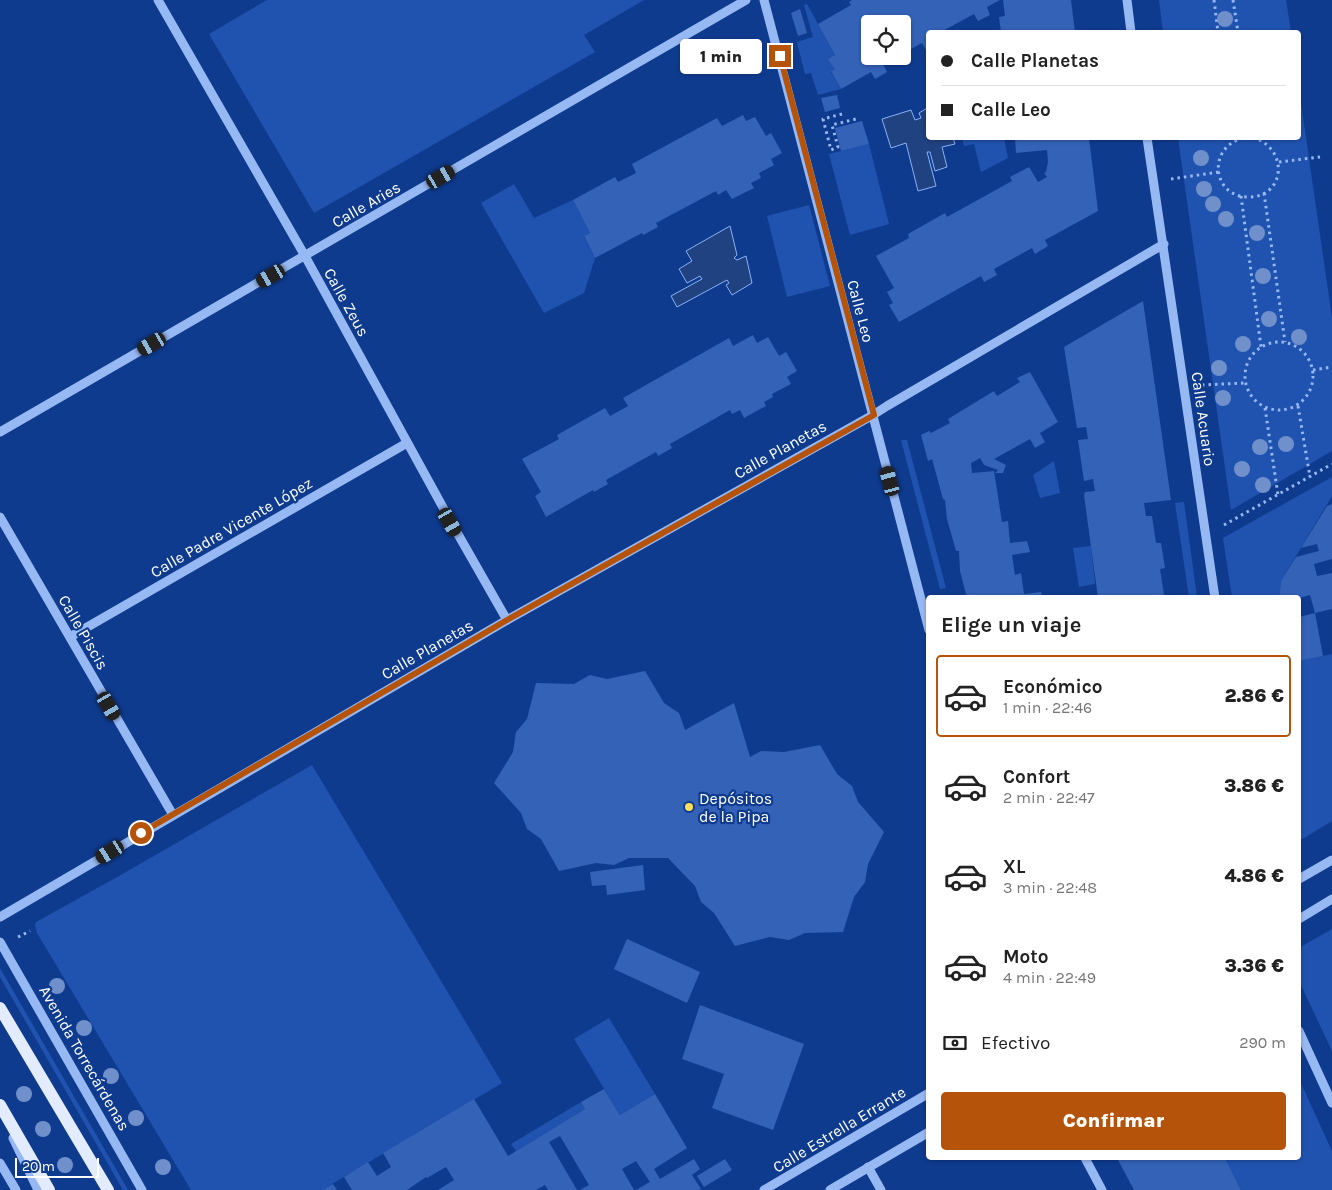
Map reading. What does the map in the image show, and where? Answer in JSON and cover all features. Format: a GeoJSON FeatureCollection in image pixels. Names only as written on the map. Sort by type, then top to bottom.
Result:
{"type":"FeatureCollection","features":[{"type":"Feature","properties":{"kind":"main road"},"geometry":{"type":"LineString","coordinates":[[0,1008],[108,1190]]}},
{"type":"Feature","properties":{"kind":"main road"},"geometry":{"type":"LineString","coordinates":[[0,1105],[49,1190]]}},
{"type":"Feature","properties":{"kind":"street","name":"Calle Zeus"},"geometry":{"type":"LineString","coordinates":[[158,0],[305,256],[407,443],[507,620]]}},
{"type":"Feature","properties":{"kind":"street","name":"Calle Aries"},"geometry":{"type":"LineString","coordinates":[[0,432],[746,0]]}},
{"type":"Feature","properties":{"kind":"street","name":"Calle Leo"},"geometry":{"type":"LineString","coordinates":[[764,0],[926,618]]}},
{"type":"Feature","properties":{"kind":"street"},"geometry":{"type":"LineString","coordinates":[[1127,0],[1131,30]]}},
{"type":"Feature","properties":{"kind":"street","name":"Calle Acuario"},"geometry":{"type":"LineString","coordinates":[[1147,140],[1215,595]]}},
{"type":"Feature","properties":{"kind":"street"},"geometry":{"type":"LineString","coordinates":[[874,415],[1164,244]]}},
{"type":"Feature","properties":{"kind":"street","name":"Calle Planetas"},"geometry":{"type":"LineString","coordinates":[[0,917],[507,620],[874,415]]}},
{"type":"Feature","properties":{"kind":"street","name":"Calle Padre Vicente López"},"geometry":{"type":"LineString","coordinates":[[70,637],[407,443]]}},
{"type":"Feature","properties":{"kind":"street","name":"Calle Piscis"},"geometry":{"type":"LineString","coordinates":[[0,517],[173,815]]}},
{"type":"Feature","properties":{"kind":"street"},"geometry":{"type":"LineString","coordinates":[[1301,878],[1332,860]]}},
{"type":"Feature","properties":{"kind":"street"},"geometry":{"type":"LineString","coordinates":[[1301,918],[1332,899]]}},
{"type":"Feature","properties":{"kind":"street","name":"Avenida Torrecárdenas"},"geometry":{"type":"LineString","coordinates":[[0,942],[142,1190]]}},
{"type":"Feature","properties":{"kind":"street"},"geometry":{"type":"LineString","coordinates":[[1301,1035],[1332,1103]]}},
{"type":"Feature","properties":{"kind":"street","name":"Calle Estrella Errante"},"geometry":{"type":"LineString","coordinates":[[764,1190],[926,1095]]}},
{"type":"Feature","properties":{"kind":"street"},"geometry":{"type":"LineString","coordinates":[[0,1111],[38,1190]]}},
{"type":"Feature","properties":{"kind":"street"},"geometry":{"type":"LineString","coordinates":[[830,1190],[926,1134]]}},
{"type":"Feature","properties":{"kind":"street"},"geometry":{"type":"LineString","coordinates":[[1086,1160],[1102,1190]]}},
{"type":"Feature","properties":{"kind":"street"},"geometry":{"type":"LineString","coordinates":[[0,1163],[16,1190]]}},
{"type":"Feature","properties":{"kind":"street"},"geometry":{"type":"LineString","coordinates":[[868,1166],[881,1190]]}},
{"type":"Feature","properties":{"kind":"path"},"geometry":{"type":"LineString","coordinates":[[1214,0],[1218,30]]}},
{"type":"Feature","properties":{"kind":"path"},"geometry":{"type":"LineString","coordinates":[[1233,0],[1238,30]]}},
{"type":"Feature","properties":{"kind":"path"},"geometry":{"type":"LineString","coordinates":[[842,114],[821,119],[831,150],[838,148],[832,125],[856,119]]}},
{"type":"Feature","properties":{"kind":"path"},"geometry":{"type":"LineString","coordinates":[[1232,140],[1221,153],[1218,162],[1218,172],[1222,182],[1228,189],[1241,196],[1256,197],[1271,188],[1276,180],[1279,162],[1270,146],[1259,140]]}},
{"type":"Feature","properties":{"kind":"path"},"geometry":{"type":"LineString","coordinates":[[1279,162],[1320,157]]}},
{"type":"Feature","properties":{"kind":"path"},"geometry":{"type":"LineString","coordinates":[[1153,181],[1218,172]]}},
{"type":"Feature","properties":{"kind":"path"},"geometry":{"type":"LineString","coordinates":[[1264,193],[1285,342]]}},
{"type":"Feature","properties":{"kind":"path"},"geometry":{"type":"LineString","coordinates":[[1241,196],[1261,347]]}},
{"type":"Feature","properties":{"kind":"path"},"geometry":{"type":"LineString","coordinates":[[1277,342],[1285,342],[1294,345],[1307,355],[1314,370],[1312,386],[1309,394],[1298,406],[1278,411],[1265,408],[1252,398],[1245,383],[1245,374],[1250,358],[1261,347],[1277,342]]}},
{"type":"Feature","properties":{"kind":"path"},"geometry":{"type":"LineString","coordinates":[[1314,370],[1332,367]]}},
{"type":"Feature","properties":{"kind":"path"},"geometry":{"type":"LineString","coordinates":[[1184,386],[1245,383]]}},
{"type":"Feature","properties":{"kind":"path"},"geometry":{"type":"LineString","coordinates":[[1298,406],[1310,476]]}},
{"type":"Feature","properties":{"kind":"path"},"geometry":{"type":"LineString","coordinates":[[1265,408],[1278,495]]}},
{"type":"Feature","properties":{"kind":"path"},"geometry":{"type":"LineString","coordinates":[[1206,535],[1332,464]]}},
{"type":"Feature","properties":{"kind":"path"},"geometry":{"type":"LineString","coordinates":[[20,936],[30,931]]}},
{"type":"Feature","properties":{"kind":"shaded area"},"geometry":{"type":"Polygon","coordinates":[[[267,0],[644,0],[584,35],[595,52],[314,213],[209,34],[267,0]]]}},
{"type":"Feature","properties":{"kind":"shaded area"},"geometry":{"type":"Polygon","coordinates":[[[1159,0],[1286,0],[1291,30],[1163,30],[1159,0]]]}},
{"type":"Feature","properties":{"kind":"shaded area"},"geometry":{"type":"Polygon","coordinates":[[[807,4],[835,55],[829,59],[835,70],[831,72],[841,89],[818,95],[811,73],[805,74],[797,42],[813,37],[804,5],[807,4]]]}},
{"type":"Feature","properties":{"kind":"shaded area"},"geometry":{"type":"Polygon","coordinates":[[[1301,103],[1332,318],[1332,451],[1231,510],[1178,140],[1301,140],[1301,103]]]}},
{"type":"Feature","properties":{"kind":"shaded area"},"geometry":{"type":"Polygon","coordinates":[[[926,109],[926,140],[954,140],[955,144],[942,147],[947,167],[935,171],[930,152],[927,152],[936,186],[918,191],[906,143],[891,148],[882,119],[911,110],[915,120],[921,118],[919,113],[926,109]]]}},
{"type":"Feature","properties":{"kind":"shaded area"},"geometry":{"type":"Polygon","coordinates":[[[962,140],[1004,140],[1008,158],[981,172],[974,144],[964,146],[962,140]]]}},
{"type":"Feature","properties":{"kind":"shaded area"},"geometry":{"type":"Polygon","coordinates":[[[869,144],[889,224],[850,235],[829,154],[869,144]]]}},
{"type":"Feature","properties":{"kind":"shaded area"},"geometry":{"type":"Polygon","coordinates":[[[514,184],[534,218],[573,200],[590,233],[584,237],[595,258],[584,293],[544,313],[481,203],[514,184]]]}},
{"type":"Feature","properties":{"kind":"shaded area"},"geometry":{"type":"Polygon","coordinates":[[[809,205],[830,286],[787,297],[767,216],[809,205]]]}},
{"type":"Feature","properties":{"kind":"shaded area"},"geometry":{"type":"Polygon","coordinates":[[[730,226],[737,255],[734,258],[737,260],[746,256],[752,283],[732,295],[726,285],[729,283],[727,280],[677,307],[671,296],[702,279],[700,276],[687,283],[679,269],[692,261],[686,251],[730,226]]]}},
{"type":"Feature","properties":{"kind":"shaded area"},"geometry":{"type":"Polygon","coordinates":[[[901,440],[907,440],[946,588],[940,589],[901,440]]]}},
{"type":"Feature","properties":{"kind":"shaded area"},"geometry":{"type":"Polygon","coordinates":[[[1054,461],[1060,493],[1040,498],[1033,475],[1054,461]]]}},
{"type":"Feature","properties":{"kind":"shaded area"},"geometry":{"type":"Polygon","coordinates":[[[1332,477],[1332,496],[1281,581],[1279,595],[1232,595],[1223,538],[1332,477]]]}},
{"type":"Feature","properties":{"kind":"shaded area"},"geometry":{"type":"Polygon","coordinates":[[[1184,502],[1197,595],[1189,595],[1175,503],[1184,502]]]}},
{"type":"Feature","properties":{"kind":"shaded area"},"geometry":{"type":"Polygon","coordinates":[[[1091,546],[1095,584],[1079,587],[1073,548],[1091,546]]]}},
{"type":"Feature","properties":{"kind":"shaded area"},"geometry":{"type":"Polygon","coordinates":[[[1332,654],[1332,821],[1301,840],[1301,661],[1332,654]]]}},
{"type":"Feature","properties":{"kind":"shaded area"},"geometry":{"type":"Polygon","coordinates":[[[312,765],[502,1083],[322,1190],[191,1190],[37,933],[35,925],[36,922],[312,765]]]}},
{"type":"Feature","properties":{"kind":"shaded area"},"geometry":{"type":"Polygon","coordinates":[[[1332,929],[1332,1051],[1301,985],[1301,947],[1332,929]]]}},
{"type":"Feature","properties":{"kind":"shaded area"},"geometry":{"type":"Polygon","coordinates":[[[0,968],[128,1190],[123,1190],[0,977],[0,968]]]}},
{"type":"Feature","properties":{"kind":"shaded area"},"geometry":{"type":"Polygon","coordinates":[[[609,1018],[655,1094],[620,1115],[574,1039],[609,1018]]]}},
{"type":"Feature","properties":{"kind":"shaded area"},"geometry":{"type":"Polygon","coordinates":[[[1301,1083],[1332,1151],[1332,1190],[1241,1190],[1226,1160],[1301,1160],[1301,1083]]]}},
{"type":"Feature","properties":{"kind":"shaded area"},"geometry":{"type":"Polygon","coordinates":[[[581,1102],[585,1109],[516,1151],[511,1144],[581,1102]]]}},
{"type":"Feature","properties":{"kind":"building"},"geometry":{"type":"Polygon","coordinates":[[[852,0],[1000,0],[987,7],[990,15],[978,21],[974,14],[945,30],[926,30],[926,50],[922,43],[911,49],[911,15],[861,15],[861,65],[884,65],[887,72],[875,79],[871,72],[841,89],[831,71],[835,70],[828,59],[835,55],[818,24],[851,5],[849,2],[852,0]]]}},
{"type":"Feature","properties":{"kind":"building"},"geometry":{"type":"Polygon","coordinates":[[[1003,0],[1071,0],[1075,30],[1001,30],[999,17],[1005,16],[1003,0]]]}},
{"type":"Feature","properties":{"kind":"building"},"geometry":{"type":"Polygon","coordinates":[[[800,9],[807,33],[798,36],[791,13],[800,9]]]}},
{"type":"Feature","properties":{"kind":"building"},"geometry":{"type":"Polygon","coordinates":[[[837,95],[840,108],[825,112],[821,98],[837,95]]]}},
{"type":"Feature","properties":{"kind":"building"},"geometry":{"type":"Polygon","coordinates":[[[743,115],[746,121],[755,117],[766,136],[771,133],[782,153],[771,159],[774,165],[759,173],[761,178],[751,183],[754,188],[732,199],[726,190],[718,195],[716,191],[656,223],[658,227],[643,235],[642,233],[595,258],[584,236],[590,233],[573,200],[615,177],[618,182],[636,173],[632,164],[717,118],[722,126],[743,115]]]}},
{"type":"Feature","properties":{"kind":"building"},"geometry":{"type":"Polygon","coordinates":[[[862,121],[869,144],[841,151],[835,128],[862,121]]]}},
{"type":"Feature","properties":{"kind":"building"},"geometry":{"type":"Polygon","coordinates":[[[1015,140],[1089,140],[1098,211],[1045,240],[1048,246],[1035,254],[1032,248],[994,269],[997,275],[984,282],[981,276],[899,322],[889,305],[893,303],[887,292],[894,288],[876,256],[909,238],[908,234],[945,213],[947,217],[1012,181],[1010,177],[1029,167],[1038,182],[1047,177],[1044,173],[1046,172],[1048,162],[1047,150],[1016,153],[1015,140]]]}},
{"type":"Feature","properties":{"kind":"building"},"geometry":{"type":"Polygon","coordinates":[[[1143,301],[1171,500],[1144,503],[1146,516],[1152,516],[1156,543],[1161,543],[1165,568],[1160,569],[1164,595],[1098,595],[1084,495],[1085,492],[1095,491],[1093,479],[1084,481],[1078,440],[1088,439],[1086,427],[1077,428],[1064,347],[1143,301]]]}},
{"type":"Feature","properties":{"kind":"building"},"geometry":{"type":"Polygon","coordinates":[[[753,335],[757,343],[768,337],[779,356],[786,352],[797,371],[787,377],[791,384],[772,394],[773,397],[764,402],[766,406],[744,418],[740,410],[732,414],[730,410],[670,444],[672,448],[658,456],[656,452],[606,480],[608,484],[594,492],[593,490],[546,517],[535,496],[541,492],[522,459],[559,439],[557,435],[605,408],[610,416],[628,406],[623,398],[729,338],[733,346],[753,335]]]}},
{"type":"Feature","properties":{"kind":"building"},"geometry":{"type":"Polygon","coordinates":[[[1030,372],[1058,422],[1040,433],[1045,442],[1035,448],[1030,439],[994,459],[1006,465],[1003,473],[995,473],[998,470],[984,465],[980,458],[971,463],[972,473],[994,471],[1002,522],[1008,521],[1010,543],[1027,541],[1030,552],[1012,555],[1015,575],[1021,573],[1024,594],[1041,592],[1042,595],[966,595],[960,571],[959,551],[956,551],[947,519],[945,500],[943,499],[932,459],[928,461],[921,435],[929,431],[931,433],[950,423],[948,419],[994,391],[997,396],[1020,382],[1017,378],[1030,372]]]}},
{"type":"Feature","properties":{"kind":"building"},"geometry":{"type":"Polygon","coordinates":[[[1332,504],[1332,559],[1314,564],[1317,576],[1332,573],[1332,609],[1315,613],[1310,595],[1301,597],[1301,595],[1279,595],[1281,581],[1296,557],[1319,551],[1317,544],[1301,548],[1327,506],[1332,504]]]}},
{"type":"Feature","properties":{"kind":"building"},"geometry":{"type":"Polygon","coordinates":[[[1315,613],[1323,656],[1301,661],[1301,616],[1315,613]]]}},
{"type":"Feature","properties":{"kind":"building","name":"Depósitos de la Pipa"},"geometry":{"type":"Polygon","coordinates":[[[645,671],[664,703],[679,713],[685,730],[734,703],[750,757],[761,751],[784,752],[820,745],[837,774],[852,786],[858,802],[884,832],[868,864],[865,882],[854,897],[843,932],[805,933],[789,940],[770,937],[735,946],[714,913],[701,902],[695,886],[668,858],[629,858],[614,865],[596,863],[559,871],[541,839],[527,829],[521,813],[494,783],[513,752],[516,732],[527,719],[536,683],[574,684],[590,675],[607,679],[645,671]]]}},
{"type":"Feature","properties":{"kind":"building"},"geometry":{"type":"Polygon","coordinates":[[[643,865],[645,890],[607,895],[606,885],[592,886],[590,872],[643,865]]]}},
{"type":"Feature","properties":{"kind":"building"},"geometry":{"type":"Polygon","coordinates":[[[627,939],[700,972],[687,1003],[614,969],[627,939]]]}},
{"type":"Feature","properties":{"kind":"building"},"geometry":{"type":"Polygon","coordinates":[[[700,1005],[804,1044],[773,1130],[712,1108],[724,1074],[682,1059],[700,1005]]]}},
{"type":"Feature","properties":{"kind":"building"},"geometry":{"type":"Polygon","coordinates":[[[604,1089],[620,1115],[655,1094],[687,1148],[654,1169],[660,1179],[694,1159],[700,1169],[692,1175],[701,1189],[636,1190],[650,1182],[636,1161],[622,1169],[634,1190],[580,1190],[589,1185],[560,1136],[549,1142],[577,1190],[548,1190],[545,1185],[536,1190],[438,1190],[454,1180],[446,1167],[426,1177],[407,1190],[352,1190],[344,1177],[368,1162],[377,1176],[391,1167],[383,1153],[474,1099],[508,1156],[585,1109],[581,1102],[604,1089]]]}},
{"type":"Feature","properties":{"kind":"building"},"geometry":{"type":"Polygon","coordinates":[[[725,1159],[732,1170],[704,1187],[697,1176],[725,1159]]]}},
{"type":"Feature","properties":{"kind":"building"},"geometry":{"type":"Polygon","coordinates":[[[1118,1160],[1226,1160],[1241,1190],[1134,1190],[1118,1160]]]}},
{"type":"Feature","properties":{"kind":"building"},"geometry":{"type":"Polygon","coordinates":[[[333,1184],[337,1190],[322,1190],[333,1184]]]}},
{"type":"Feature","properties":{"kind":"place","name":"Depósitos de la Pipa"},"geometry":{"type":"Point","coordinates":[689,807]}},
{"type":"Feature","properties":{"kind":"route"},"geometry":{"type":"LineString","coordinates":[[141,833],[507,620],[874,415],[780,56]]}}]}
